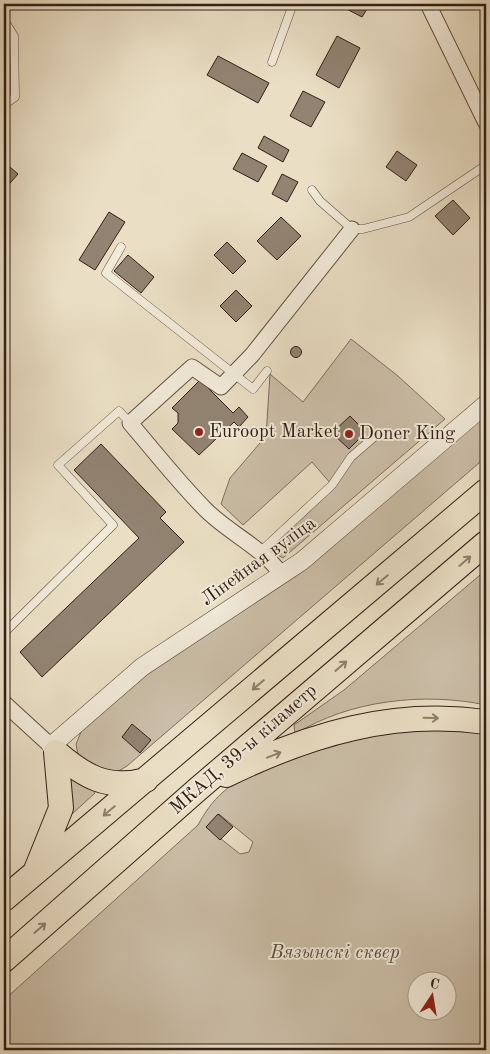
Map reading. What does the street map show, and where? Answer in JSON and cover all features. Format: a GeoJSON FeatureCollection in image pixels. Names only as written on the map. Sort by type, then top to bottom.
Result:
{"type":"FeatureCollection","features":[{"type":"Feature","properties":{"kind":"highway","name":"МКАД, 39-ы кіламетр"},"geometry":{"type":"LineString","coordinates":[[4,899],[486,491]]}},
{"type":"Feature","properties":{"kind":"highway","name":"МКАД, 39-ы кіламетр"},"geometry":{"type":"LineString","coordinates":[[4,960],[198,789],[486,543]]}},
{"type":"Feature","properties":{"kind":"highway"},"geometry":{"type":"LineString","coordinates":[[198,789],[246,765],[338,731],[372,722],[414,717],[461,718],[486,722]]}},
{"type":"Feature","properties":{"kind":"highway"},"geometry":{"type":"LineString","coordinates":[[53,749],[80,772],[89,777],[128,785],[146,780]]}},
{"type":"Feature","properties":{"kind":"highway"},"geometry":{"type":"LineString","coordinates":[[34,872],[61,808],[53,749]]}},
{"type":"Feature","properties":{"kind":"street"},"geometry":{"type":"LineString","coordinates":[[428,4],[486,123]]}},
{"type":"Feature","properties":{"kind":"street"},"geometry":{"type":"LineString","coordinates":[[282,575],[261,551],[240,538],[207,511],[130,423],[192,367],[221,387],[252,355],[352,229]]}},
{"type":"Feature","properties":{"kind":"street","name":"Лінейная вуліца"},"geometry":{"type":"LineString","coordinates":[[53,749],[142,667],[302,561],[486,404]]}},
{"type":"Feature","properties":{"kind":"street"},"geometry":{"type":"LineString","coordinates":[[7,713],[53,749]]}},
{"type":"Feature","properties":{"kind":"lane"},"geometry":{"type":"LineString","coordinates":[[272,62],[293,4]]}},
{"type":"Feature","properties":{"kind":"lane"},"geometry":{"type":"LineString","coordinates":[[4,20],[14,36],[15,96],[4,105]]}},
{"type":"Feature","properties":{"kind":"lane"},"geometry":{"type":"LineString","coordinates":[[312,190],[320,200],[352,229],[363,228],[409,218],[486,165]]}},
{"type":"Feature","properties":{"kind":"lane"},"geometry":{"type":"LineString","coordinates":[[121,247],[106,273],[253,389],[267,371]]}},
{"type":"Feature","properties":{"kind":"lane"},"geometry":{"type":"LineString","coordinates":[[4,633],[113,525],[58,465],[119,411],[130,423]]}},
{"type":"Feature","properties":{"kind":"lane"},"geometry":{"type":"LineString","coordinates":[[261,551],[332,485],[351,457],[372,438]]}},
{"type":"Feature","properties":{"kind":"green space"},"geometry":{"type":"Polygon","coordinates":[[[351,339],[398,376],[445,419],[283,558],[267,549],[332,485],[312,462],[243,525],[221,504],[230,478],[266,436],[270,374],[303,402],[351,339]]]}},
{"type":"Feature","properties":{"kind":"green space"},"geometry":{"type":"Polygon","coordinates":[[[486,413],[486,457],[127,766],[117,772],[99,773],[78,755],[76,744],[82,730],[145,676],[302,572],[486,413]]]}},
{"type":"Feature","properties":{"kind":"green space"},"geometry":{"type":"Polygon","coordinates":[[[486,570],[486,705],[438,699],[388,702],[363,706],[339,713],[316,722],[295,734],[294,725],[344,690],[486,570]]]}},
{"type":"Feature","properties":{"kind":"green space","name":"Вязынскі сквер"},"geometry":{"type":"Polygon","coordinates":[[[377,730],[486,730],[486,1050],[4,1050],[4,1000],[198,825],[209,807],[223,792],[254,772],[318,748],[377,730]],[[219,814],[206,827],[240,854],[249,852],[253,842],[219,814]]]}},
{"type":"Feature","properties":{"kind":"green space"},"geometry":{"type":"Polygon","coordinates":[[[66,772],[94,790],[95,793],[72,814],[68,812],[66,772]]]}},
{"type":"Feature","properties":{"kind":"building"},"geometry":{"type":"Polygon","coordinates":[[[337,4],[370,4],[362,17],[337,4]]]}},
{"type":"Feature","properties":{"kind":"building"},"geometry":{"type":"Polygon","coordinates":[[[337,36],[360,48],[339,88],[316,75],[337,36]]]}},
{"type":"Feature","properties":{"kind":"building"},"geometry":{"type":"Polygon","coordinates":[[[4,56],[6,84],[4,84],[4,56]]]}},
{"type":"Feature","properties":{"kind":"building"},"geometry":{"type":"Polygon","coordinates":[[[218,56],[269,83],[258,103],[207,75],[218,56]]]}},
{"type":"Feature","properties":{"kind":"building"},"geometry":{"type":"Polygon","coordinates":[[[303,91],[325,102],[311,127],[290,116],[303,91]]]}},
{"type":"Feature","properties":{"kind":"building"},"geometry":{"type":"Polygon","coordinates":[[[264,136],[289,150],[283,162],[258,148],[264,136]]]}},
{"type":"Feature","properties":{"kind":"building"},"geometry":{"type":"Polygon","coordinates":[[[397,151],[417,165],[406,181],[386,167],[397,151]]]}},
{"type":"Feature","properties":{"kind":"building"},"geometry":{"type":"Polygon","coordinates":[[[242,153],[267,166],[258,182],[233,169],[242,153]]]}},
{"type":"Feature","properties":{"kind":"building"},"geometry":{"type":"Polygon","coordinates":[[[4,162],[18,174],[4,190],[4,162]]]}},
{"type":"Feature","properties":{"kind":"building"},"geometry":{"type":"Polygon","coordinates":[[[282,174],[298,182],[287,202],[272,194],[282,174]]]}},
{"type":"Feature","properties":{"kind":"building"},"geometry":{"type":"Polygon","coordinates":[[[453,200],[470,218],[453,235],[435,216],[453,200]]]}},
{"type":"Feature","properties":{"kind":"building"},"geometry":{"type":"Polygon","coordinates":[[[109,212],[125,222],[95,270],[79,260],[109,212]]]}},
{"type":"Feature","properties":{"kind":"building"},"geometry":{"type":"Polygon","coordinates":[[[281,217],[301,236],[277,260],[257,241],[281,217]]]}},
{"type":"Feature","properties":{"kind":"building"},"geometry":{"type":"Polygon","coordinates":[[[227,242],[246,261],[233,274],[214,255],[227,242]]]}},
{"type":"Feature","properties":{"kind":"building"},"geometry":{"type":"Polygon","coordinates":[[[128,255],[154,277],[141,293],[114,271],[128,255]]]}},
{"type":"Feature","properties":{"kind":"building"},"geometry":{"type":"Polygon","coordinates":[[[236,290],[252,306],[236,322],[220,306],[236,290]]]}},
{"type":"Feature","properties":{"kind":"building"},"geometry":{"type":"Polygon","coordinates":[[[294,347],[298,347],[301,352],[300,356],[294,357],[291,354],[291,350],[294,347]]]}},
{"type":"Feature","properties":{"kind":"building"},"geometry":{"type":"Polygon","coordinates":[[[200,380],[233,413],[239,407],[248,417],[239,427],[234,422],[199,455],[172,429],[178,423],[178,413],[172,408],[200,380]]]}},
{"type":"Feature","properties":{"kind":"building"},"geometry":{"type":"Polygon","coordinates":[[[350,416],[366,432],[349,449],[332,433],[350,416]]]}},
{"type":"Feature","properties":{"kind":"building"},"geometry":{"type":"Polygon","coordinates":[[[101,444],[166,512],[160,518],[184,542],[42,677],[20,652],[139,538],[74,470],[101,444]]]}},
{"type":"Feature","properties":{"kind":"building"},"geometry":{"type":"Polygon","coordinates":[[[132,724],[151,740],[140,753],[122,737],[132,724]]]}},
{"type":"Feature","properties":{"kind":"building"},"geometry":{"type":"Polygon","coordinates":[[[218,814],[233,827],[220,840],[206,827],[218,814]]]}},
{"type":"Feature","properties":{"kind":"place","name":"Euroopt Market"},"geometry":{"type":"Point","coordinates":[199,432]}},
{"type":"Feature","properties":{"kind":"place","name":"Doner King"},"geometry":{"type":"Point","coordinates":[349,434]}}]}
